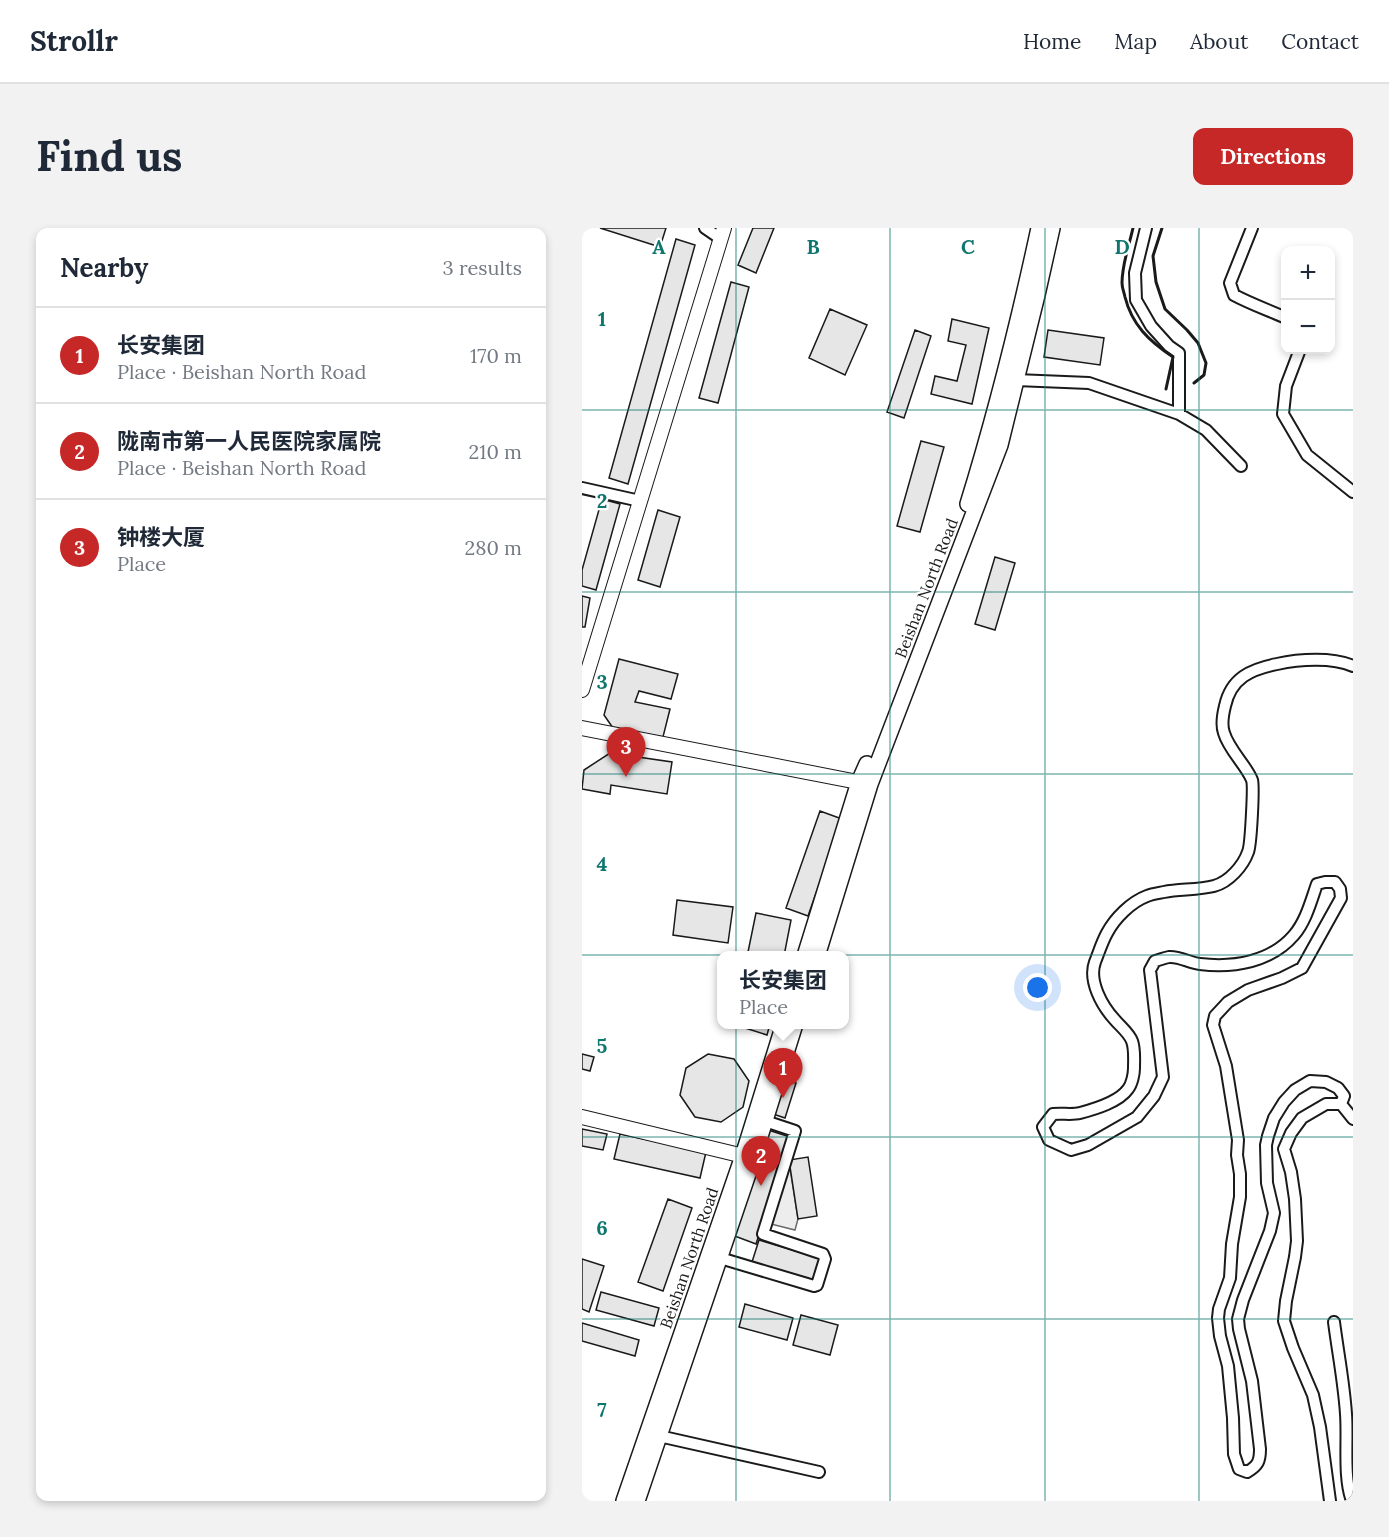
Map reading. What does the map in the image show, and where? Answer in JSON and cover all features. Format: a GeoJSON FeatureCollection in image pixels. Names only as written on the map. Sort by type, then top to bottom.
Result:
{"type":"FeatureCollection","features":[{"type":"Feature","properties":{"kind":"main road","name":"Beishan North Road"},"geometry":{"type":"LineString","coordinates":[[807,951],[864,783],[960,528],[988,440],[1025,294],[1039,228]]}},
{"type":"Feature","properties":{"kind":"main road","name":"Beishan North Road"},"geometry":{"type":"LineString","coordinates":[[817,951],[864,783],[1000,445],[1052,228]]}},
{"type":"Feature","properties":{"kind":"main road","name":"Beishan North Road"},"geometry":{"type":"LineString","coordinates":[[637,1501],[720,1258],[783,1029]]}},
{"type":"Feature","properties":{"kind":"main road","name":"Beishan North Road"},"geometry":{"type":"LineString","coordinates":[[624,1501],[748,1157],[765,1121],[793,1029]]}},
{"type":"Feature","properties":{"kind":"street"},"geometry":{"type":"LineString","coordinates":[[582,690],[722,233],[705,228]]}},
{"type":"Feature","properties":{"kind":"street"},"geometry":{"type":"LineString","coordinates":[[1146,228],[1135,273],[1136,300],[1151,326],[1169,346],[1179,353],[1179,414]]}},
{"type":"Feature","properties":{"kind":"street"},"geometry":{"type":"LineString","coordinates":[[1252,228],[1230,283],[1234,295],[1281,316]]}},
{"type":"Feature","properties":{"kind":"street"},"geometry":{"type":"LineString","coordinates":[[1298,354],[1286,387],[1283,414],[1307,455],[1353,492]]}},
{"type":"Feature","properties":{"kind":"street"},"geometry":{"type":"LineString","coordinates":[[1016,380],[1089,383],[1179,414],[1206,430],[1241,466]]}},
{"type":"Feature","properties":{"kind":"street"},"geometry":{"type":"LineString","coordinates":[[582,488],[640,501]]}},
{"type":"Feature","properties":{"kind":"street"},"geometry":{"type":"LineString","coordinates":[[1341,1104],[1344,1096],[1338,1088],[1326,1082],[1310,1081],[1284,1102],[1274,1118],[1268,1136],[1266,1145],[1267,1183],[1274,1213],[1270,1231],[1238,1319],[1252,1381],[1260,1449],[1260,1460],[1247,1472],[1239,1469],[1234,1454],[1228,1366],[1220,1336],[1218,1317],[1230,1278],[1232,1244],[1240,1197],[1240,1174],[1237,1155],[1238,1140],[1226,1066],[1213,1025],[1215,1016],[1228,1002],[1248,990],[1302,968],[1341,898],[1340,890],[1335,882],[1317,884],[1305,917],[1295,934],[1283,946],[1266,956],[1250,963],[1233,965],[1199,964],[1171,957],[1155,961],[1150,970],[1163,1077],[1154,1096],[1137,1117],[1088,1145],[1071,1150],[1049,1140],[1043,1127],[1053,1114],[1078,1113],[1088,1110],[1117,1100],[1129,1089],[1134,1073],[1135,1056],[1131,1038],[1108,1012],[1094,982],[1094,966],[1107,932],[1120,915],[1147,895],[1216,886],[1231,876],[1242,863],[1249,849],[1253,799],[1252,780],[1223,732],[1223,714],[1227,697],[1236,682],[1250,672],[1303,659],[1346,663],[1353,666]]}},
{"type":"Feature","properties":{"kind":"street"},"geometry":{"type":"LineString","coordinates":[[582,728],[864,783]]}},
{"type":"Feature","properties":{"kind":"street"},"geometry":{"type":"LineString","coordinates":[[1330,1501],[1320,1427],[1313,1395],[1284,1321],[1297,1241],[1295,1199],[1291,1172],[1284,1149],[1291,1132],[1302,1118],[1326,1104],[1341,1104]]}},
{"type":"Feature","properties":{"kind":"street"},"geometry":{"type":"LineString","coordinates":[[1341,1104],[1353,1119]]}},
{"type":"Feature","properties":{"kind":"street"},"geometry":{"type":"LineString","coordinates":[[582,1117],[748,1157]]}},
{"type":"Feature","properties":{"kind":"street"},"geometry":{"type":"LineString","coordinates":[[720,1258],[817,1285],[825,1259],[823,1254],[763,1234],[795,1131],[765,1121]]}},
{"type":"Feature","properties":{"kind":"street"},"geometry":{"type":"LineString","coordinates":[[1334,1322],[1346,1413],[1349,1490],[1352,1501]]}},
{"type":"Feature","properties":{"kind":"street"},"geometry":{"type":"LineString","coordinates":[[659,1436],[819,1472]]}},
{"type":"Feature","properties":{"kind":"shaded area"},"geometry":{"type":"Polygon","coordinates":[[[789,1162],[798,1219],[795,1230],[767,1223],[789,1162]]]}},
{"type":"Feature","properties":{"kind":"building"},"geometry":{"type":"Polygon","coordinates":[[[600,228],[666,228],[660,247],[600,228]]]}},
{"type":"Feature","properties":{"kind":"building"},"geometry":{"type":"Polygon","coordinates":[[[753,228],[774,228],[756,273],[738,265],[753,228]]]}},
{"type":"Feature","properties":{"kind":"building"},"geometry":{"type":"Polygon","coordinates":[[[676,239],[695,245],[628,484],[609,478],[676,239]]]}},
{"type":"Feature","properties":{"kind":"building"},"geometry":{"type":"Polygon","coordinates":[[[731,282],[749,287],[718,403],[699,398],[731,282]]]}},
{"type":"Feature","properties":{"kind":"building"},"geometry":{"type":"Polygon","coordinates":[[[830,309],[867,325],[845,375],[809,358],[830,309]]]}},
{"type":"Feature","properties":{"kind":"building"},"geometry":{"type":"Polygon","coordinates":[[[952,319],[989,328],[972,404],[931,394],[935,376],[957,381],[966,345],[948,341],[952,319]]]}},
{"type":"Feature","properties":{"kind":"building"},"geometry":{"type":"Polygon","coordinates":[[[915,330],[931,336],[904,418],[887,412],[915,330]]]}},
{"type":"Feature","properties":{"kind":"building"},"geometry":{"type":"Polygon","coordinates":[[[1048,330],[1104,338],[1100,365],[1044,357],[1048,330]]]}},
{"type":"Feature","properties":{"kind":"building"},"geometry":{"type":"Polygon","coordinates":[[[921,441],[944,447],[920,532],[897,526],[921,441]]]}},
{"type":"Feature","properties":{"kind":"building"},"geometry":{"type":"Polygon","coordinates":[[[602,499],[620,504],[596,590],[582,586],[582,570],[602,499]]]}},
{"type":"Feature","properties":{"kind":"building"},"geometry":{"type":"Polygon","coordinates":[[[658,510],[680,517],[660,587],[638,580],[658,510]]]}},
{"type":"Feature","properties":{"kind":"building"},"geometry":{"type":"Polygon","coordinates":[[[995,557],[1015,563],[995,630],[975,624],[995,557]]]}},
{"type":"Feature","properties":{"kind":"building"},"geometry":{"type":"Polygon","coordinates":[[[582,596],[590,598],[585,627],[582,627],[582,596]]]}},
{"type":"Feature","properties":{"kind":"building"},"geometry":{"type":"Polygon","coordinates":[[[619,659],[678,674],[671,699],[639,691],[635,702],[670,709],[663,737],[613,728],[604,715],[619,659]]]}},
{"type":"Feature","properties":{"kind":"building"},"geometry":{"type":"Polygon","coordinates":[[[610,753],[672,762],[667,794],[611,785],[610,794],[582,789],[584,770],[610,753]]]}},
{"type":"Feature","properties":{"kind":"building"},"geometry":{"type":"Polygon","coordinates":[[[820,811],[842,819],[808,916],[786,908],[820,811]]]}},
{"type":"Feature","properties":{"kind":"building"},"geometry":{"type":"Polygon","coordinates":[[[677,900],[733,907],[728,943],[673,935],[677,900]]]}},
{"type":"Feature","properties":{"kind":"building"},"geometry":{"type":"Polygon","coordinates":[[[756,913],[791,920],[785,951],[748,951],[756,913]]]}},
{"type":"Feature","properties":{"kind":"building"},"geometry":{"type":"Polygon","coordinates":[[[748,1029],[769,1029],[767,1035],[748,1029]]]}},
{"type":"Feature","properties":{"kind":"building"},"geometry":{"type":"Polygon","coordinates":[[[582,1054],[594,1057],[590,1071],[582,1069],[582,1054]]]}},
{"type":"Feature","properties":{"kind":"building"},"geometry":{"type":"Polygon","coordinates":[[[708,1054],[734,1059],[749,1081],[743,1107],[721,1122],[695,1117],[680,1095],[686,1068],[708,1054]]]}},
{"type":"Feature","properties":{"kind":"building"},"geometry":{"type":"Polygon","coordinates":[[[781,1079],[796,1083],[785,1118],[770,1113],[781,1079]]]}},
{"type":"Feature","properties":{"kind":"building"},"geometry":{"type":"Polygon","coordinates":[[[582,1129],[607,1134],[603,1150],[582,1146],[582,1129]]]}},
{"type":"Feature","properties":{"kind":"building"},"geometry":{"type":"Polygon","coordinates":[[[765,1129],[790,1137],[756,1244],[732,1235],[765,1129]]]}},
{"type":"Feature","properties":{"kind":"building"},"geometry":{"type":"Polygon","coordinates":[[[620,1134],[706,1152],[700,1178],[614,1159],[620,1134]]]}},
{"type":"Feature","properties":{"kind":"building"},"geometry":{"type":"Polygon","coordinates":[[[808,1157],[817,1216],[798,1219],[789,1160],[808,1157]]]}},
{"type":"Feature","properties":{"kind":"building"},"geometry":{"type":"Polygon","coordinates":[[[668,1199],[692,1208],[663,1291],[638,1282],[668,1199]]]}},
{"type":"Feature","properties":{"kind":"building"},"geometry":{"type":"Polygon","coordinates":[[[759,1240],[822,1259],[816,1281],[752,1262],[759,1240]]]}},
{"type":"Feature","properties":{"kind":"building"},"geometry":{"type":"Polygon","coordinates":[[[582,1259],[604,1266],[589,1312],[582,1309],[582,1259]]]}},
{"type":"Feature","properties":{"kind":"building"},"geometry":{"type":"Polygon","coordinates":[[[601,1292],[659,1308],[654,1326],[596,1310],[601,1292]]]}},
{"type":"Feature","properties":{"kind":"building"},"geometry":{"type":"Polygon","coordinates":[[[745,1304],[793,1318],[787,1340],[739,1327],[745,1304]]]}},
{"type":"Feature","properties":{"kind":"building"},"geometry":{"type":"Polygon","coordinates":[[[801,1315],[838,1325],[830,1355],[793,1345],[801,1315]]]}},
{"type":"Feature","properties":{"kind":"building"},"geometry":{"type":"Polygon","coordinates":[[[582,1323],[639,1340],[635,1356],[582,1341],[582,1323]]]}},
{"type":"Feature","properties":{"kind":"wall"},"geometry":{"type":"LineString","coordinates":[[1133,228],[1123,269],[1122,287],[1128,307],[1137,324],[1156,345],[1173,357],[1166,389]]}},
{"type":"Feature","properties":{"kind":"wall"},"geometry":{"type":"LineString","coordinates":[[1162,228],[1153,256],[1156,282],[1165,309],[1198,343],[1206,363],[1204,375],[1194,383]]}},
{"type":"Feature","properties":{"kind":"place","name":"钟楼大厦"},"geometry":{"type":"Point","coordinates":[626,777]}},
{"type":"Feature","properties":{"kind":"place","name":"长安集团"},"geometry":{"type":"Point","coordinates":[783,1098]}},
{"type":"Feature","properties":{"kind":"place","name":"陇南市第一人民医院家属院"},"geometry":{"type":"Point","coordinates":[761,1186]}}]}
